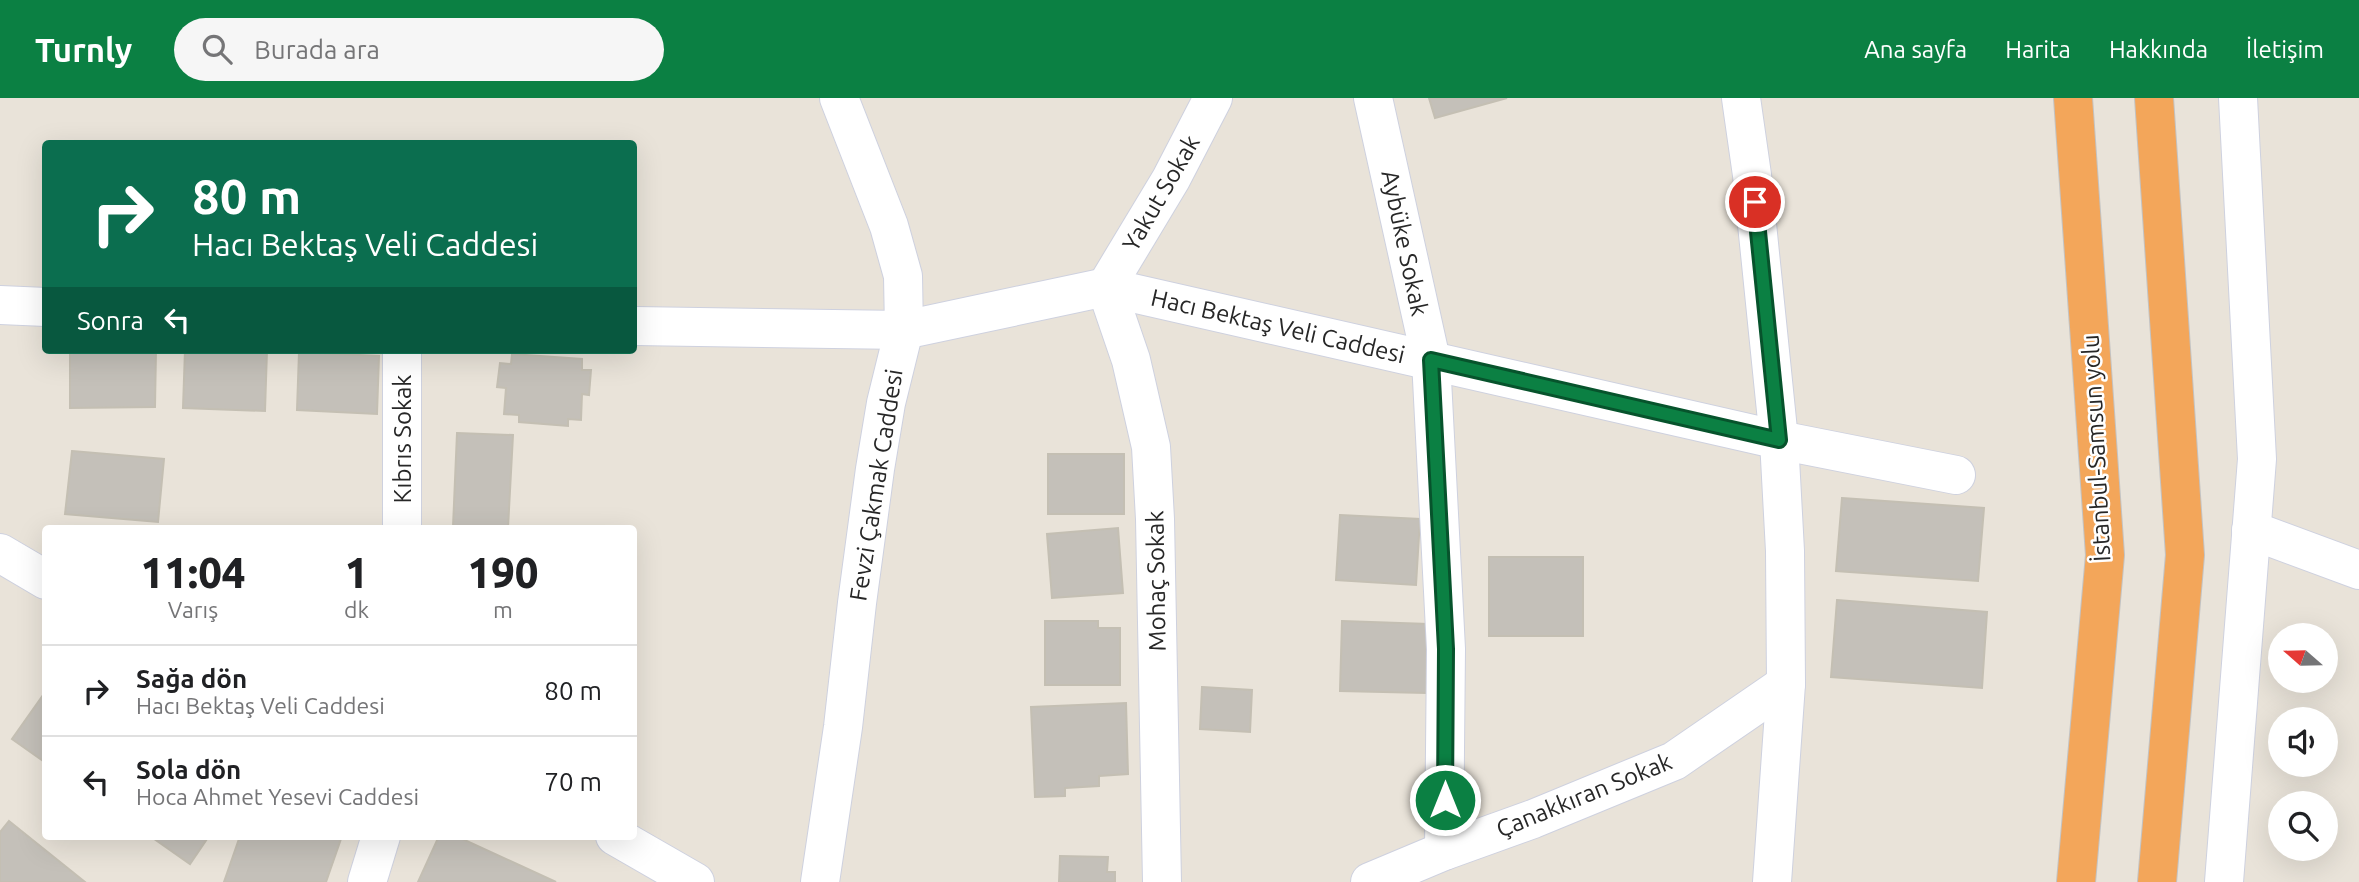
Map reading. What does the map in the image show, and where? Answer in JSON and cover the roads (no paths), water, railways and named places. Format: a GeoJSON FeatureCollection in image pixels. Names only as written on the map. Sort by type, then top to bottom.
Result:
{"type":"FeatureCollection","features":[{"type":"Feature","properties":{"kind":"highway","name":"İstanbul-Samsun yolu"},"geometry":{"type":"LineString","coordinates":[[2073,98],[2105,555],[2076,882]]}},
{"type":"Feature","properties":{"kind":"highway"},"geometry":{"type":"LineString","coordinates":[[2154,98],[2185,555],[2157,882]]}},
{"type":"Feature","properties":{"kind":"street","name":"Fevzi Çakmak Caddesi"},"geometry":{"type":"LineString","coordinates":[[820,882],[844,727],[875,469],[886,403],[904,330],[903,275],[900,263],[889,226],[839,98]]}},
{"type":"Feature","properties":{"kind":"street","name":"Yakut Sokak"},"geometry":{"type":"LineString","coordinates":[[1106,288],[1171,180],[1213,98]]}},
{"type":"Feature","properties":{"kind":"street","name":"Aybüke Sokak"},"geometry":{"type":"LineString","coordinates":[[1373,98],[1431,360],[1446,649],[1444,851]]}},
{"type":"Feature","properties":{"kind":"street"},"geometry":{"type":"LineString","coordinates":[[1741,98],[1752,176],[1779,440],[1784,551],[1786,684],[1772,882]]}},
{"type":"Feature","properties":{"kind":"street"},"geometry":{"type":"LineString","coordinates":[[2224,882],[2257,459],[2238,98]]}},
{"type":"Feature","properties":{"kind":"street","name":"Hacı Bektaş Veli Caddesi"},"geometry":{"type":"LineString","coordinates":[[637,326],[904,330],[1106,288],[1779,440],[1956,475]]}},
{"type":"Feature","properties":{"kind":"street","name":"Mohaç Sokak"},"geometry":{"type":"LineString","coordinates":[[1106,288],[1131,360],[1152,447],[1162,882]]}},
{"type":"Feature","properties":{"kind":"street"},"geometry":{"type":"LineString","coordinates":[[0,305],[42,307]]}},
{"type":"Feature","properties":{"kind":"street","name":"Kıbrıs Sokak"},"geometry":{"type":"LineString","coordinates":[[402,354],[402,525]]}},
{"type":"Feature","properties":{"kind":"street"},"geometry":{"type":"LineString","coordinates":[[2251,530],[2359,570]]}},
{"type":"Feature","properties":{"kind":"street"},"geometry":{"type":"LineString","coordinates":[[0,553],[42,578]]}},
{"type":"Feature","properties":{"kind":"street","name":"Çanakkıran Sokak"},"geometry":{"type":"LineString","coordinates":[[1370,882],[1674,761],[1786,684]]}},
{"type":"Feature","properties":{"kind":"street"},"geometry":{"type":"LineString","coordinates":[[367,882],[380,840]]}},
{"type":"Feature","properties":{"kind":"street"},"geometry":{"type":"LineString","coordinates":[[622,840],[695,882]]}}]}
